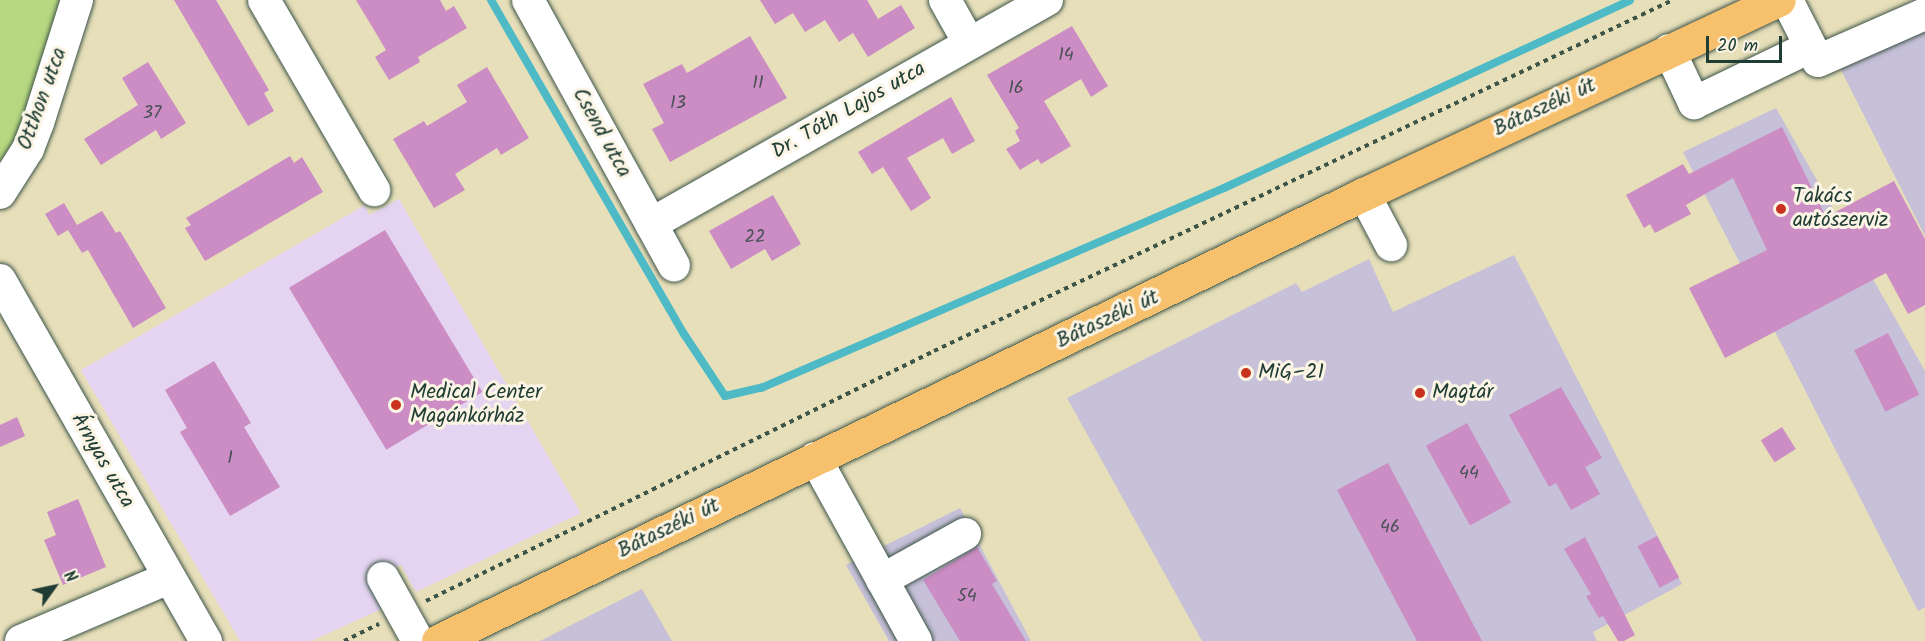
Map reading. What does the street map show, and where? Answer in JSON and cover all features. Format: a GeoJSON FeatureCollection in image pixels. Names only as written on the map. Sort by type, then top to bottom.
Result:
{"type":"FeatureCollection","features":[{"type":"Feature","properties":{"kind":"main road","name":"Bátaszéki út"},"geometry":{"type":"LineString","coordinates":[[438,641],[1364,194],[1779,0]]}},
{"type":"Feature","properties":{"kind":"street","name":"Otthon utca"},"geometry":{"type":"LineString","coordinates":[[0,193],[28,149],[77,0]]}},
{"type":"Feature","properties":{"kind":"street"},"geometry":{"type":"LineString","coordinates":[[264,0],[374,190]]}},
{"type":"Feature","properties":{"kind":"street","name":"Csend utca"},"geometry":{"type":"LineString","coordinates":[[528,0],[674,266]]}},
{"type":"Feature","properties":{"kind":"street"},"geometry":{"type":"LineString","coordinates":[[945,0],[969,43]]}},
{"type":"Feature","properties":{"kind":"street","name":"Dr. Tóth Lajos utca"},"geometry":{"type":"LineString","coordinates":[[651,224],[1047,0]]}},
{"type":"Feature","properties":{"kind":"street"},"geometry":{"type":"LineString","coordinates":[[1787,0],[1818,61],[1925,14]]}},
{"type":"Feature","properties":{"kind":"street"},"geometry":{"type":"LineString","coordinates":[[1669,50],[1694,103],[1810,47]]}},
{"type":"Feature","properties":{"kind":"street"},"geometry":{"type":"LineString","coordinates":[[1364,194],[1391,245]]}},
{"type":"Feature","properties":{"kind":"street","name":"Árnyas utca"},"geometry":{"type":"LineString","coordinates":[[0,280],[206,641]]}},
{"type":"Feature","properties":{"kind":"street"},"geometry":{"type":"LineString","coordinates":[[815,458],[916,641]]}},
{"type":"Feature","properties":{"kind":"street"},"geometry":{"type":"LineString","coordinates":[[882,580],[965,534]]}},
{"type":"Feature","properties":{"kind":"street"},"geometry":{"type":"LineString","coordinates":[[383,578],[418,641]]}},
{"type":"Feature","properties":{"kind":"street"},"geometry":{"type":"LineString","coordinates":[[21,641],[169,579]]}},
{"type":"Feature","properties":{"kind":"path"},"geometry":{"type":"LineString","coordinates":[[344,641],[945,346],[1673,0]]}},
{"type":"Feature","properties":{"kind":"shaded area"},"geometry":{"type":"Polygon","coordinates":[[[1925,23],[1925,236],[1839,66],[1925,23]]]}},
{"type":"Feature","properties":{"kind":"shaded area"},"geometry":{"type":"Polygon","coordinates":[[[1776,108],[1925,371],[1925,607],[1918,611],[1683,152],[1776,108]]]}},
{"type":"Feature","properties":{"kind":"shaded area"},"geometry":{"type":"Polygon","coordinates":[[[399,199],[581,513],[416,592],[401,565],[377,578],[393,604],[311,641],[240,641],[81,370],[365,205],[369,215],[399,199]]]}},
{"type":"Feature","properties":{"kind":"shaded area"},"geometry":{"type":"Polygon","coordinates":[[[1514,255],[1682,584],[1593,632],[1597,641],[1202,641],[1067,398],[1296,283],[1302,292],[1369,259],[1393,312],[1514,255]]]}},
{"type":"Feature","properties":{"kind":"shaded area"},"geometry":{"type":"Polygon","coordinates":[[[960,508],[1031,641],[889,641],[846,565],[960,508]]]}},
{"type":"Feature","properties":{"kind":"shaded area"},"geometry":{"type":"Polygon","coordinates":[[[642,589],[672,641],[540,641],[642,589]]]}},
{"type":"Feature","properties":{"kind":"green space"},"geometry":{"type":"Polygon","coordinates":[[[0,0],[65,0],[24,130],[0,169],[0,0]]]}},
{"type":"Feature","properties":{"kind":"building"},"geometry":{"type":"Polygon","coordinates":[[[174,0],[216,0],[269,90],[264,93],[274,111],[248,126],[174,0]]]}},
{"type":"Feature","properties":{"kind":"building"},"geometry":{"type":"Polygon","coordinates":[[[356,0],[440,0],[446,11],[454,6],[467,28],[418,57],[420,62],[389,80],[375,57],[386,50],[356,0]]]}},
{"type":"Feature","properties":{"kind":"building"},"geometry":{"type":"Polygon","coordinates":[[[760,0],[867,0],[878,19],[901,5],[915,28],[868,57],[853,33],[839,42],[825,20],[805,32],[793,13],[775,24],[760,0]]]}},
{"type":"Feature","properties":{"kind":"building"},"geometry":{"type":"Polygon","coordinates":[[[1072,26],[1108,86],[1091,97],[1081,79],[1044,101],[1071,146],[1041,164],[1038,159],[1020,170],[1006,149],[1020,141],[1015,131],[1019,128],[987,75],[1072,26]]]}},
{"type":"Feature","properties":{"kind":"building"},"geometry":{"type":"Polygon","coordinates":[[[750,36],[787,98],[670,162],[652,129],[664,123],[643,84],[682,64],[687,73],[750,36]]]}},
{"type":"Feature","properties":{"kind":"building"},"geometry":{"type":"Polygon","coordinates":[[[148,62],[186,123],[161,139],[156,130],[101,165],[84,139],[138,105],[122,78],[148,62]]]}},
{"type":"Feature","properties":{"kind":"building"},"geometry":{"type":"Polygon","coordinates":[[[487,67],[529,138],[501,155],[497,148],[455,174],[465,190],[434,208],[393,139],[424,121],[427,126],[467,102],[457,85],[487,67]]]}},
{"type":"Feature","properties":{"kind":"building"},"geometry":{"type":"Polygon","coordinates":[[[951,97],[975,141],[952,154],[943,138],[907,158],[931,198],[911,211],[883,167],[872,174],[858,152],[951,97]]]}},
{"type":"Feature","properties":{"kind":"building"},"geometry":{"type":"Polygon","coordinates":[[[1782,127],[1826,217],[1894,181],[1925,239],[1925,305],[1908,314],[1886,273],[1725,358],[1689,288],[1767,250],[1733,178],[1686,205],[1691,214],[1655,233],[1650,224],[1644,228],[1626,195],[1683,164],[1689,174],[1782,127]]]}},
{"type":"Feature","properties":{"kind":"building"},"geometry":{"type":"Polygon","coordinates":[[[290,156],[294,163],[302,157],[323,192],[205,261],[185,228],[191,225],[186,218],[290,156]]]}},
{"type":"Feature","properties":{"kind":"building"},"geometry":{"type":"Polygon","coordinates":[[[773,195],[801,244],[772,261],[765,249],[731,269],[709,231],[773,195]]]}},
{"type":"Feature","properties":{"kind":"building"},"geometry":{"type":"Polygon","coordinates":[[[64,203],[77,225],[102,211],[116,233],[120,231],[166,308],[133,328],[88,250],[82,253],[68,230],[58,236],[45,214],[64,203]]]}},
{"type":"Feature","properties":{"kind":"building"},"geometry":{"type":"Polygon","coordinates":[[[385,230],[482,392],[386,450],[289,288],[385,230]]]}},
{"type":"Feature","properties":{"kind":"building"},"geometry":{"type":"Polygon","coordinates":[[[1888,333],[1919,394],[1885,412],[1854,350],[1888,333]]]}},
{"type":"Feature","properties":{"kind":"building"},"geometry":{"type":"Polygon","coordinates":[[[214,361],[251,423],[244,427],[280,487],[230,516],[180,432],[187,428],[165,390],[214,361]]]}},
{"type":"Feature","properties":{"kind":"building"},"geometry":{"type":"Polygon","coordinates":[[[1561,387],[1602,458],[1585,467],[1600,494],[1571,510],[1556,483],[1549,487],[1509,415],[1561,387]]]}},
{"type":"Feature","properties":{"kind":"building"},"geometry":{"type":"Polygon","coordinates":[[[17,417],[25,436],[0,447],[0,425],[17,417]]]}},
{"type":"Feature","properties":{"kind":"building"},"geometry":{"type":"Polygon","coordinates":[[[1467,423],[1511,503],[1470,525],[1426,446],[1467,423]]]}},
{"type":"Feature","properties":{"kind":"building"},"geometry":{"type":"Polygon","coordinates":[[[1782,427],[1796,449],[1775,462],[1761,440],[1782,427]]]}},
{"type":"Feature","properties":{"kind":"building"},"geometry":{"type":"Polygon","coordinates":[[[1388,463],[1482,641],[1417,641],[1337,490],[1388,463]]]}},
{"type":"Feature","properties":{"kind":"building"},"geometry":{"type":"Polygon","coordinates":[[[78,499],[106,567],[63,585],[44,540],[56,535],[47,512],[78,499]]]}},
{"type":"Feature","properties":{"kind":"building"},"geometry":{"type":"Polygon","coordinates":[[[1657,536],[1679,577],[1660,588],[1638,546],[1657,536]]]}},
{"type":"Feature","properties":{"kind":"building"},"geometry":{"type":"Polygon","coordinates":[[[1585,537],[1635,635],[1624,641],[1618,641],[1603,616],[1599,618],[1586,596],[1591,594],[1564,549],[1585,537]]]}},
{"type":"Feature","properties":{"kind":"building"},"geometry":{"type":"Polygon","coordinates":[[[977,547],[997,581],[992,584],[1026,641],[960,641],[923,580],[977,547]]]}},
{"type":"Feature","properties":{"kind":"waterway"},"geometry":{"type":"LineString","coordinates":[[491,0],[684,334],[725,396],[761,388],[1224,188],[1630,0]]}},
{"type":"Feature","properties":{"kind":"place","name":"Takács autószerviz"},"geometry":{"type":"Point","coordinates":[1781,209]}},
{"type":"Feature","properties":{"kind":"place","name":"MiG–21"},"geometry":{"type":"Point","coordinates":[1246,373]}},
{"type":"Feature","properties":{"kind":"place","name":"Magtár"},"geometry":{"type":"Point","coordinates":[1420,393]}},
{"type":"Feature","properties":{"kind":"place","name":"Medical Center Magánkórház"},"geometry":{"type":"Point","coordinates":[396,405]}}]}
